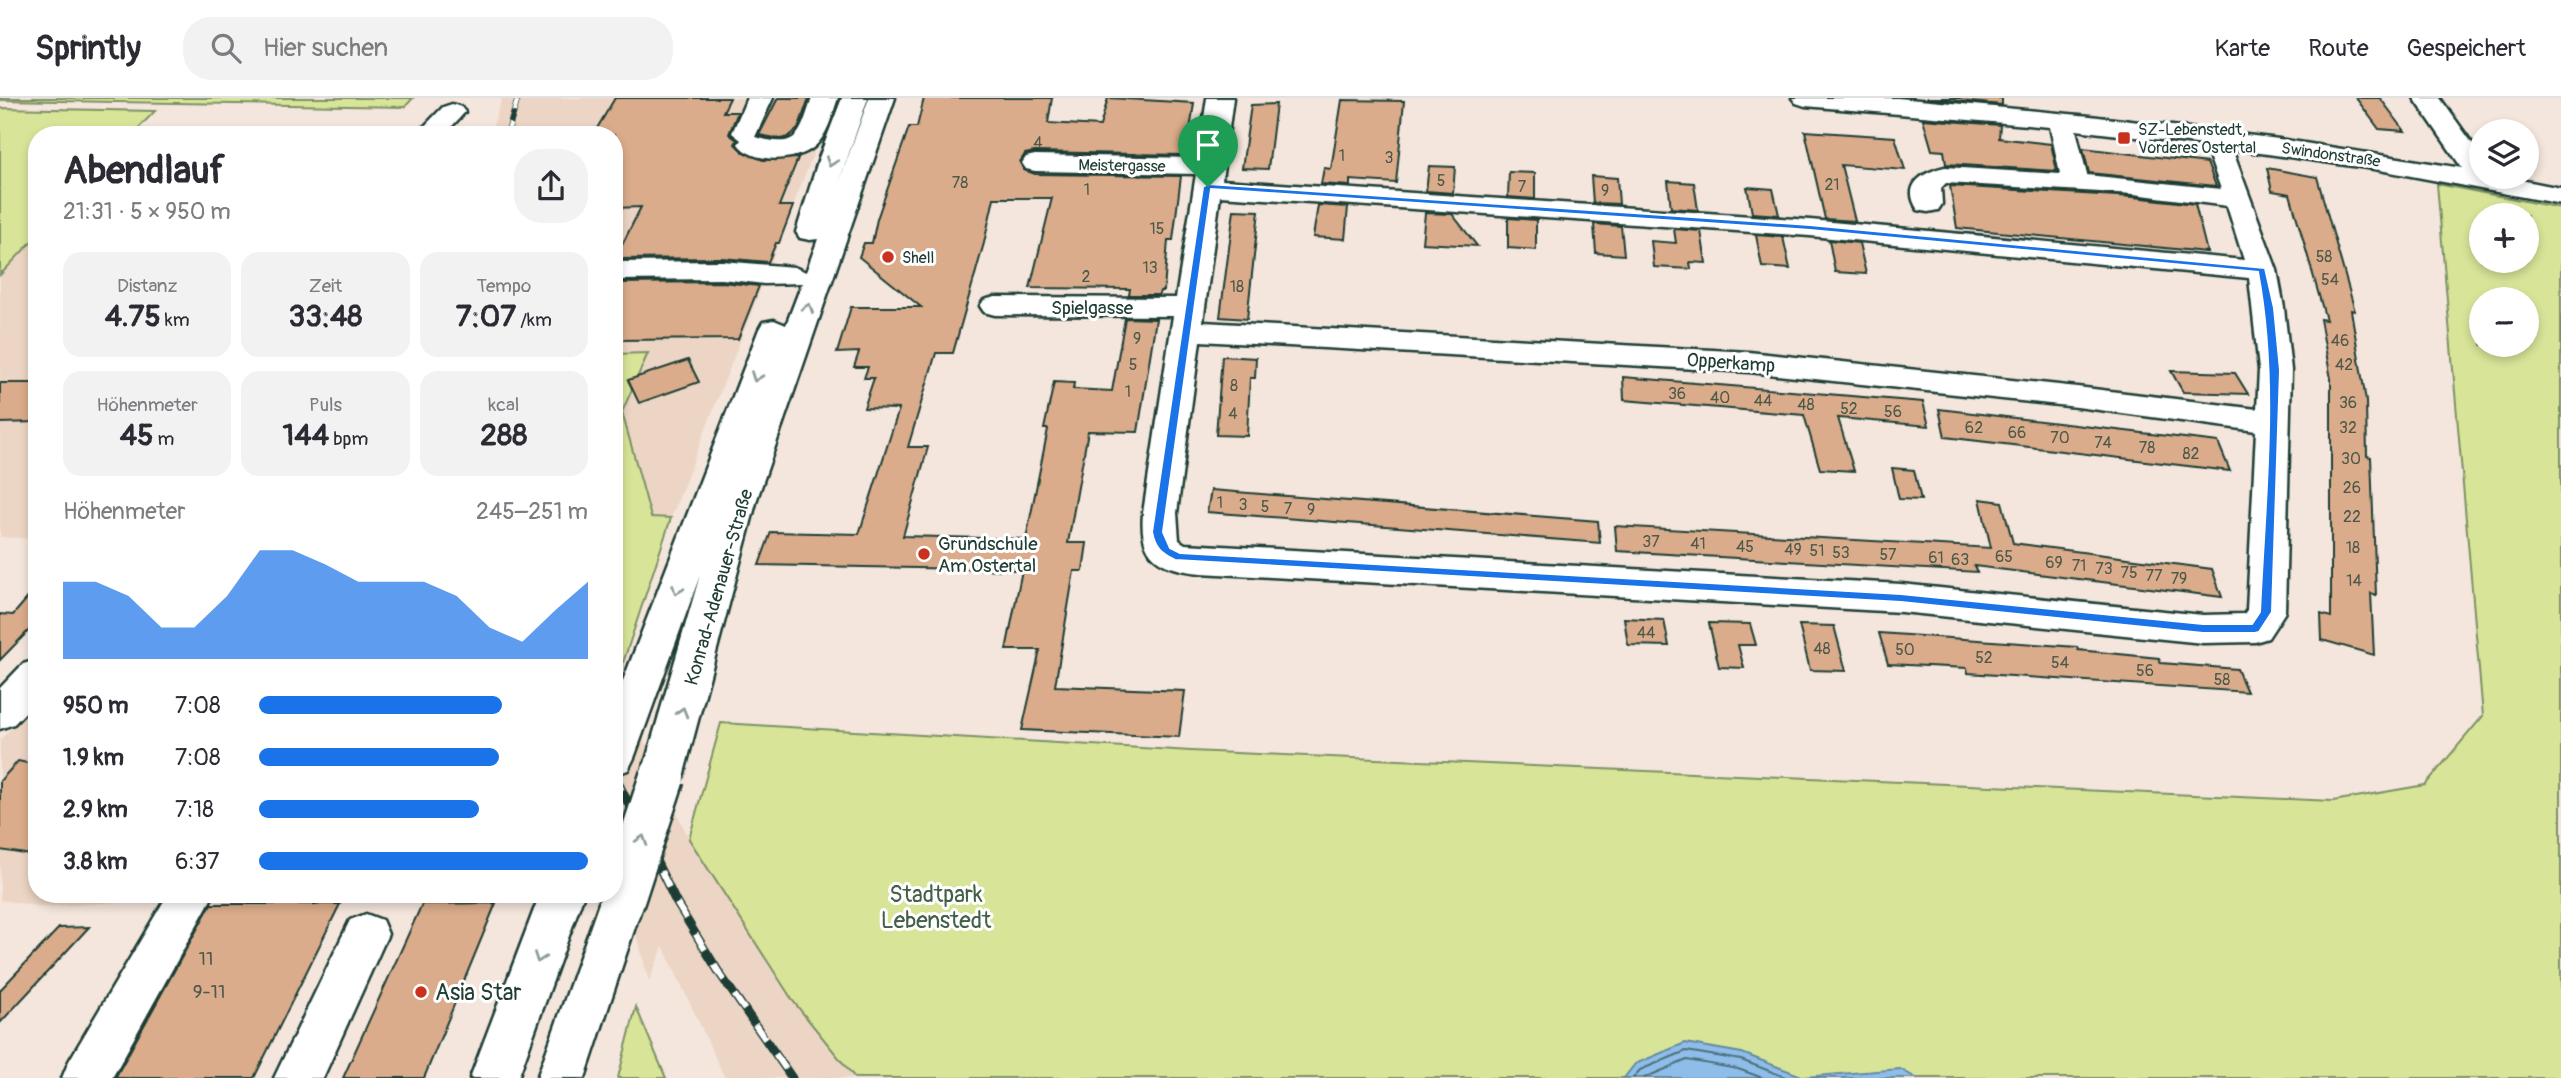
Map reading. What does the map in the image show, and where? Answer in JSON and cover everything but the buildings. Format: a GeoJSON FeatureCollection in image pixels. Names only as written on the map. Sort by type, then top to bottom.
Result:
{"type":"FeatureCollection","features":[{"type":"Feature","properties":{"kind":"street"},"geometry":{"type":"LineString","coordinates":[[760,98],[748,139],[762,150],[792,149],[807,142],[825,98]]}},
{"type":"Feature","properties":{"kind":"street","name":"Konrad-Adenauer-Straße"},"geometry":{"type":"LineString","coordinates":[[623,734],[794,276],[855,98]]}},
{"type":"Feature","properties":{"kind":"street","name":"Konrad-Adenauer-Straße"},"geometry":{"type":"LineString","coordinates":[[623,897],[662,777],[740,499],[882,98]]}},
{"type":"Feature","properties":{"kind":"street"},"geometry":{"type":"LineString","coordinates":[[1220,98],[1158,532],[1160,544],[1166,551],[1179,557],[1201,559],[1901,598],[2203,629],[2255,628],[2266,612],[2275,370],[2262,270],[2239,199],[2215,138]]}},
{"type":"Feature","properties":{"kind":"street","name":"Swindonstraße"},"geometry":{"type":"LineString","coordinates":[[1805,98],[2215,138],[2469,176]]}},
{"type":"Feature","properties":{"kind":"street"},"geometry":{"type":"LineString","coordinates":[[2427,98],[2469,161]]}},
{"type":"Feature","properties":{"kind":"street"},"geometry":{"type":"LineString","coordinates":[[438,126],[452,112]]}},
{"type":"Feature","properties":{"kind":"street"},"geometry":{"type":"LineString","coordinates":[[2061,121],[2074,174]]}},
{"type":"Feature","properties":{"kind":"street","name":"Meistergasse"},"geometry":{"type":"LineString","coordinates":[[1035,163],[1796,226],[2262,270]]}},
{"type":"Feature","properties":{"kind":"street"},"geometry":{"type":"LineString","coordinates":[[1928,204],[1925,187],[1927,182],[1934,177],[1945,175],[2134,186],[2239,199]]}},
{"type":"Feature","properties":{"kind":"street","name":"Swindonstraße"},"geometry":{"type":"LineString","coordinates":[[2532,189],[2561,195]]}},
{"type":"Feature","properties":{"kind":"street"},"geometry":{"type":"LineString","coordinates":[[623,271],[722,270],[794,276]]}},
{"type":"Feature","properties":{"kind":"street","name":"Spielgasse"},"geometry":{"type":"LineString","coordinates":[[995,306],[1189,319]]}},
{"type":"Feature","properties":{"kind":"street","name":"Opperkamp"},"geometry":{"type":"LineString","coordinates":[[1189,319],[1749,362],[2077,397],[2273,422]]}},
{"type":"Feature","properties":{"kind":"street"},"geometry":{"type":"LineString","coordinates":[[0,713],[28,684]]}},
{"type":"Feature","properties":{"kind":"street"},"geometry":{"type":"LineString","coordinates":[[86,1078],[187,903]]}},
{"type":"Feature","properties":{"kind":"street"},"geometry":{"type":"LineString","coordinates":[[494,1078],[559,903]]}},
{"type":"Feature","properties":{"kind":"street","name":"Konrad-Adenauer-Straße"},"geometry":{"type":"LineString","coordinates":[[561,1078],[621,903]]}},
{"type":"Feature","properties":{"kind":"street"},"geometry":{"type":"LineString","coordinates":[[298,1078],[366,934]]}},
{"type":"Feature","properties":{"kind":"shaded area"},"geometry":{"type":"Polygon","coordinates":[[[502,98],[835,98],[671,518],[652,517],[623,416],[623,410],[647,354],[623,354],[623,126],[493,126],[502,98]]]}},
{"type":"Feature","properties":{"kind":"shaded area"},"geometry":{"type":"Polygon","coordinates":[[[28,245],[28,539],[0,537],[0,275],[28,245]]]}},
{"type":"Feature","properties":{"kind":"shaded area"},"geometry":{"type":"Polygon","coordinates":[[[623,687],[631,712],[689,839],[793,1001],[855,1078],[725,1078],[663,946],[649,982],[639,943],[622,903],[623,687]]]}},
{"type":"Feature","properties":{"kind":"shaded area"},"geometry":{"type":"Polygon","coordinates":[[[28,710],[28,903],[107,903],[44,907],[0,900],[0,740],[28,710]]]}},
{"type":"Feature","properties":{"kind":"green space"},"geometry":{"type":"Polygon","coordinates":[[[0,98],[413,98],[405,107],[0,98]]]}},
{"type":"Feature","properties":{"kind":"green space"},"geometry":{"type":"Polygon","coordinates":[[[0,108],[155,111],[141,126],[28,126],[28,245],[0,275],[0,108]]]}},
{"type":"Feature","properties":{"kind":"green space","name":"Stadtpark Lebenstedt"},"geometry":{"type":"Polygon","coordinates":[[[2437,184],[2535,203],[2469,203],[2469,273],[2539,273],[2539,204],[2561,208],[2561,1078],[855,1078],[793,1001],[689,839],[721,723],[1191,751],[2333,801],[2425,785],[2483,716],[2437,184]]]}},
{"type":"Feature","properties":{"kind":"green space"},"geometry":{"type":"Polygon","coordinates":[[[648,353],[623,410],[623,354],[648,353]]]}},
{"type":"Feature","properties":{"kind":"green space"},"geometry":{"type":"Polygon","coordinates":[[[623,416],[651,517],[671,518],[623,663],[623,416]]]}},
{"type":"Feature","properties":{"kind":"green space"},"geometry":{"type":"Polygon","coordinates":[[[636,1007],[666,1078],[618,1078],[636,1007]]]}},
{"type":"Feature","properties":{"kind":"water"},"geometry":{"type":"Polygon","coordinates":[[[1685,1043],[1742,1053],[1804,1077],[1900,1069],[1916,1078],[1624,1078],[1635,1064],[1685,1043]]]}},
{"type":"Feature","properties":{"kind":"railway"},"geometry":{"type":"LineString","coordinates":[[510,126],[518,98]]}},
{"type":"Feature","properties":{"kind":"railway"},"geometry":{"type":"LineString","coordinates":[[623,793],[676,902],[720,974],[792,1078]]}},
{"type":"Feature","properties":{"kind":"place","name":"SZ-Lebenstedt, Vorderes Ostertal"},"geometry":{"type":"Point","coordinates":[2124,138]}},
{"type":"Feature","properties":{"kind":"place","name":"Shell"},"geometry":{"type":"Point","coordinates":[888,257]}},
{"type":"Feature","properties":{"kind":"place","name":"Grundschule Am Ostertal"},"geometry":{"type":"Point","coordinates":[924,554]}},
{"type":"Feature","properties":{"kind":"place","name":"Asia Star"},"geometry":{"type":"Point","coordinates":[421,992]}},
{"type":"Feature","properties":{"kind":"route"},"geometry":{"type":"LineString","coordinates":[[1208,187],[1810,228],[2262,270],[2275,370],[2266,612],[2262,622],[2255,628],[2241,630],[2203,629],[1901,598],[1179,557],[1166,551],[1160,544],[1158,532],[1208,187]]}}]}
